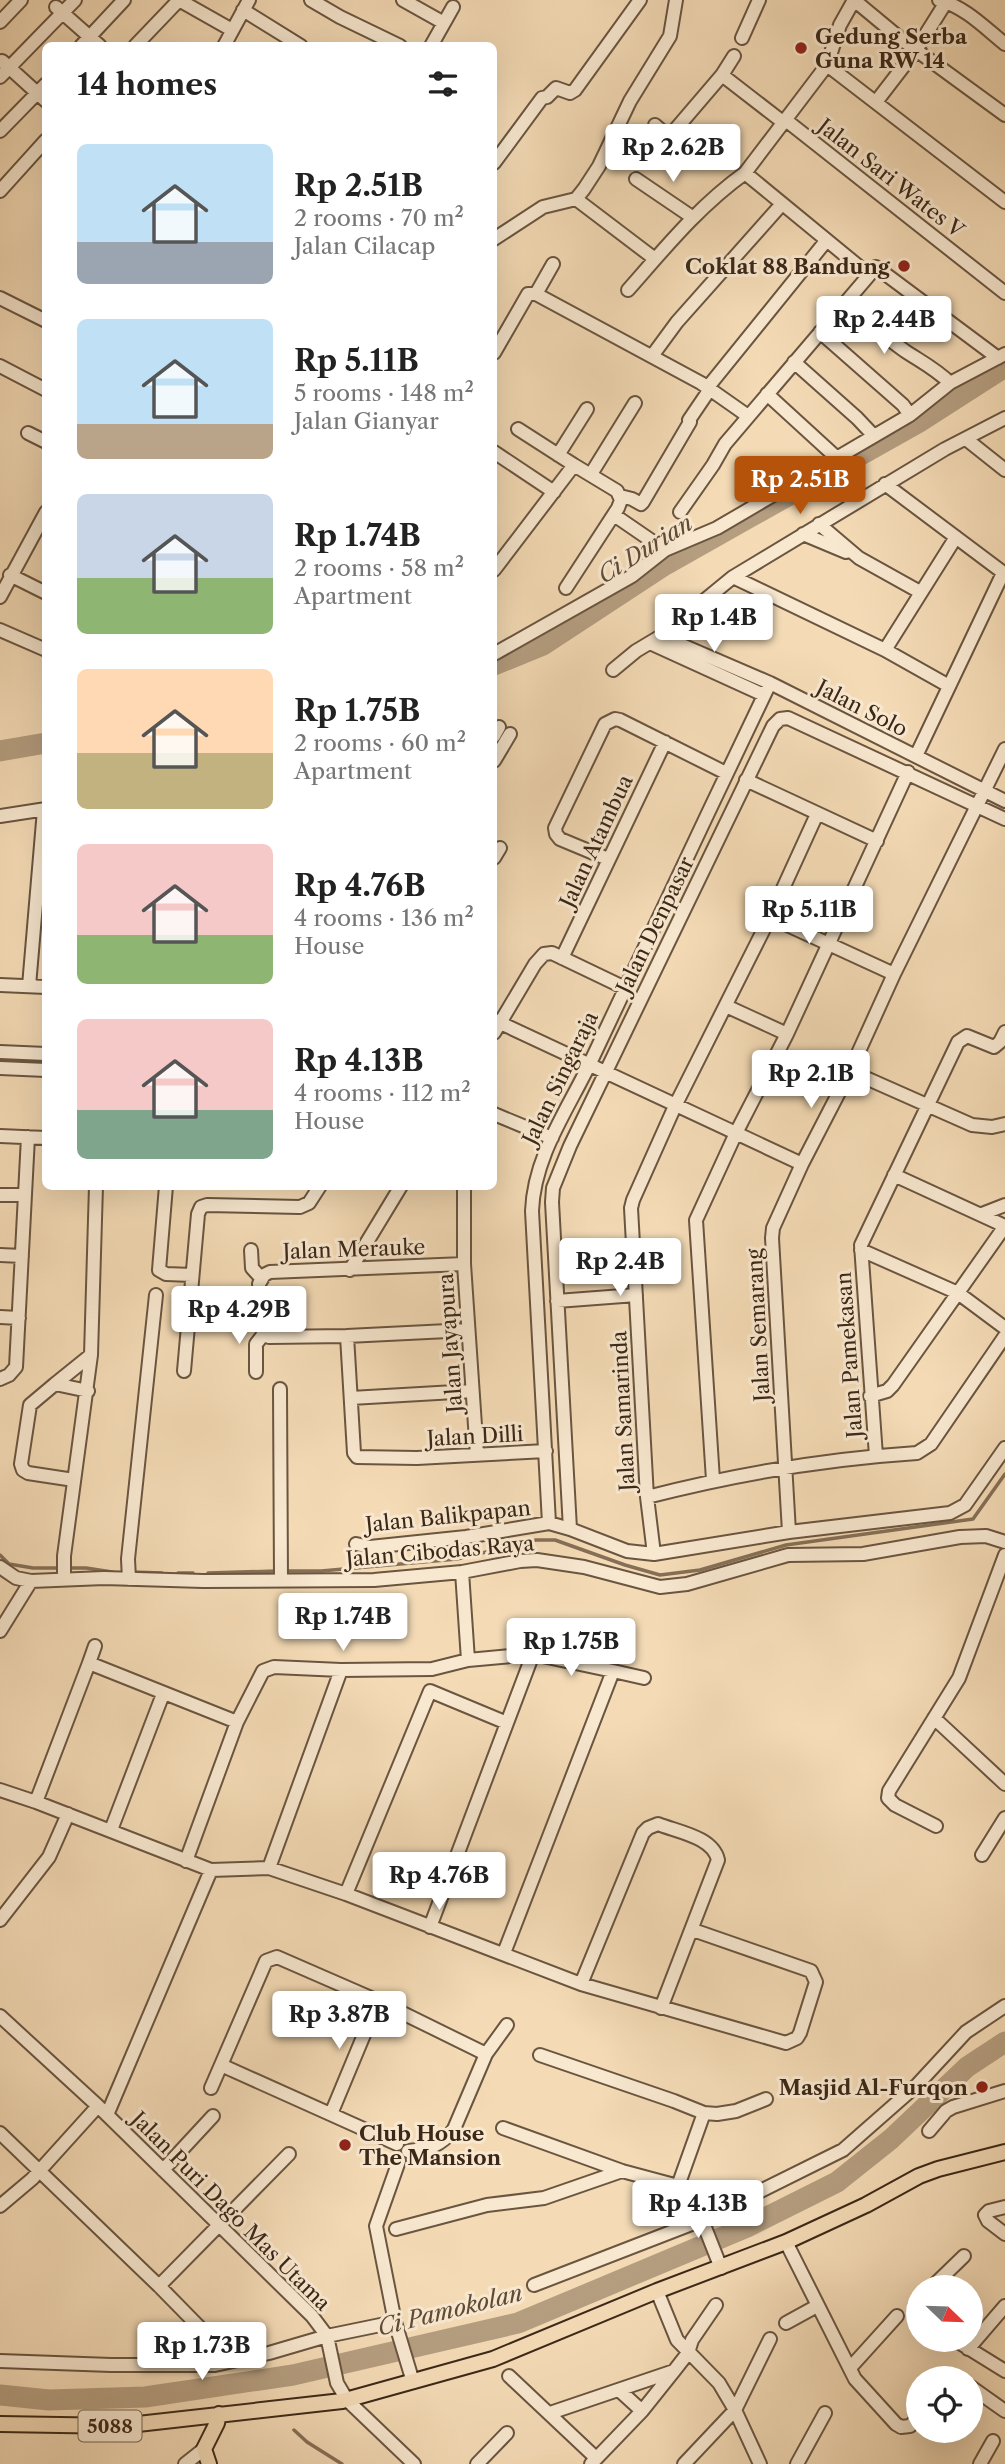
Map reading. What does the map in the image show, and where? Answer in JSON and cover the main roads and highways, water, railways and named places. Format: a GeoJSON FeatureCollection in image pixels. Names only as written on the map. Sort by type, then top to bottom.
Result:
{"type":"FeatureCollection","features":[{"type":"Feature","properties":{"kind":"main road","name":"5088"},"geometry":{"type":"LineString","coordinates":[[0,2424],[120,2426],[347,2400],[493,2359],[720,2265],[786,2242],[866,2205],[919,2176],[1005,2152]]}},
{"type":"Feature","properties":{"kind":"main road"},"geometry":{"type":"LineString","coordinates":[[207,2457],[219,2414]]}},
{"type":"Feature","properties":{"kind":"waterway","name":"Ci Durian"},"geometry":{"type":"LineString","coordinates":[[497,664],[543,645],[665,565],[921,421],[1005,367]]}},
{"type":"Feature","properties":{"kind":"waterway","name":"Ci Durian"},"geometry":{"type":"LineString","coordinates":[[0,751],[42,744]]}},
{"type":"Feature","properties":{"kind":"waterway"},"geometry":{"type":"LineString","coordinates":[[284,1571],[321,1571],[457,1559],[536,1540],[555,1540],[660,1575],[700,1570],[786,1545],[973,1519],[1005,1474]]}},
{"type":"Feature","properties":{"kind":"waterway"},"geometry":{"type":"LineString","coordinates":[[0,1555],[9,1564],[33,1568],[60,1568]]}},
{"type":"Feature","properties":{"kind":"waterway"},"geometry":{"type":"LineString","coordinates":[[68,1568],[112,1572]]}},
{"type":"Feature","properties":{"kind":"waterway"},"geometry":{"type":"LineString","coordinates":[[208,1573],[276,1571]]}},
{"type":"Feature","properties":{"kind":"waterway"},"geometry":{"type":"LineString","coordinates":[[131,1572],[162,1573]]}},
{"type":"Feature","properties":{"kind":"waterway"},"geometry":{"type":"LineString","coordinates":[[178,1573],[193,1573]]}},
{"type":"Feature","properties":{"kind":"waterway","name":"Ci Pamokolan"},"geometry":{"type":"LineString","coordinates":[[0,2395],[49,2400],[145,2397],[293,2375],[518,2323],[747,2227],[837,2182],[891,2139],[967,2067],[1005,2042]]}},
{"type":"Feature","properties":{"kind":"waterway"},"geometry":{"type":"LineString","coordinates":[[294,2430],[307,2442],[342,2464]]}},
{"type":"Feature","properties":{"kind":"place","name":"Gedung Serba Guna RW 14"},"geometry":{"type":"Point","coordinates":[801,48]}},
{"type":"Feature","properties":{"kind":"place","name":"Coklat 88 Bandung"},"geometry":{"type":"Point","coordinates":[904,266]}},
{"type":"Feature","properties":{"kind":"place","name":"Masjid Al-Furqon"},"geometry":{"type":"Point","coordinates":[982,2087]}},
{"type":"Feature","properties":{"kind":"place","name":"Club House The Mansion"},"geometry":{"type":"Point","coordinates":[345,2145]}}]}
